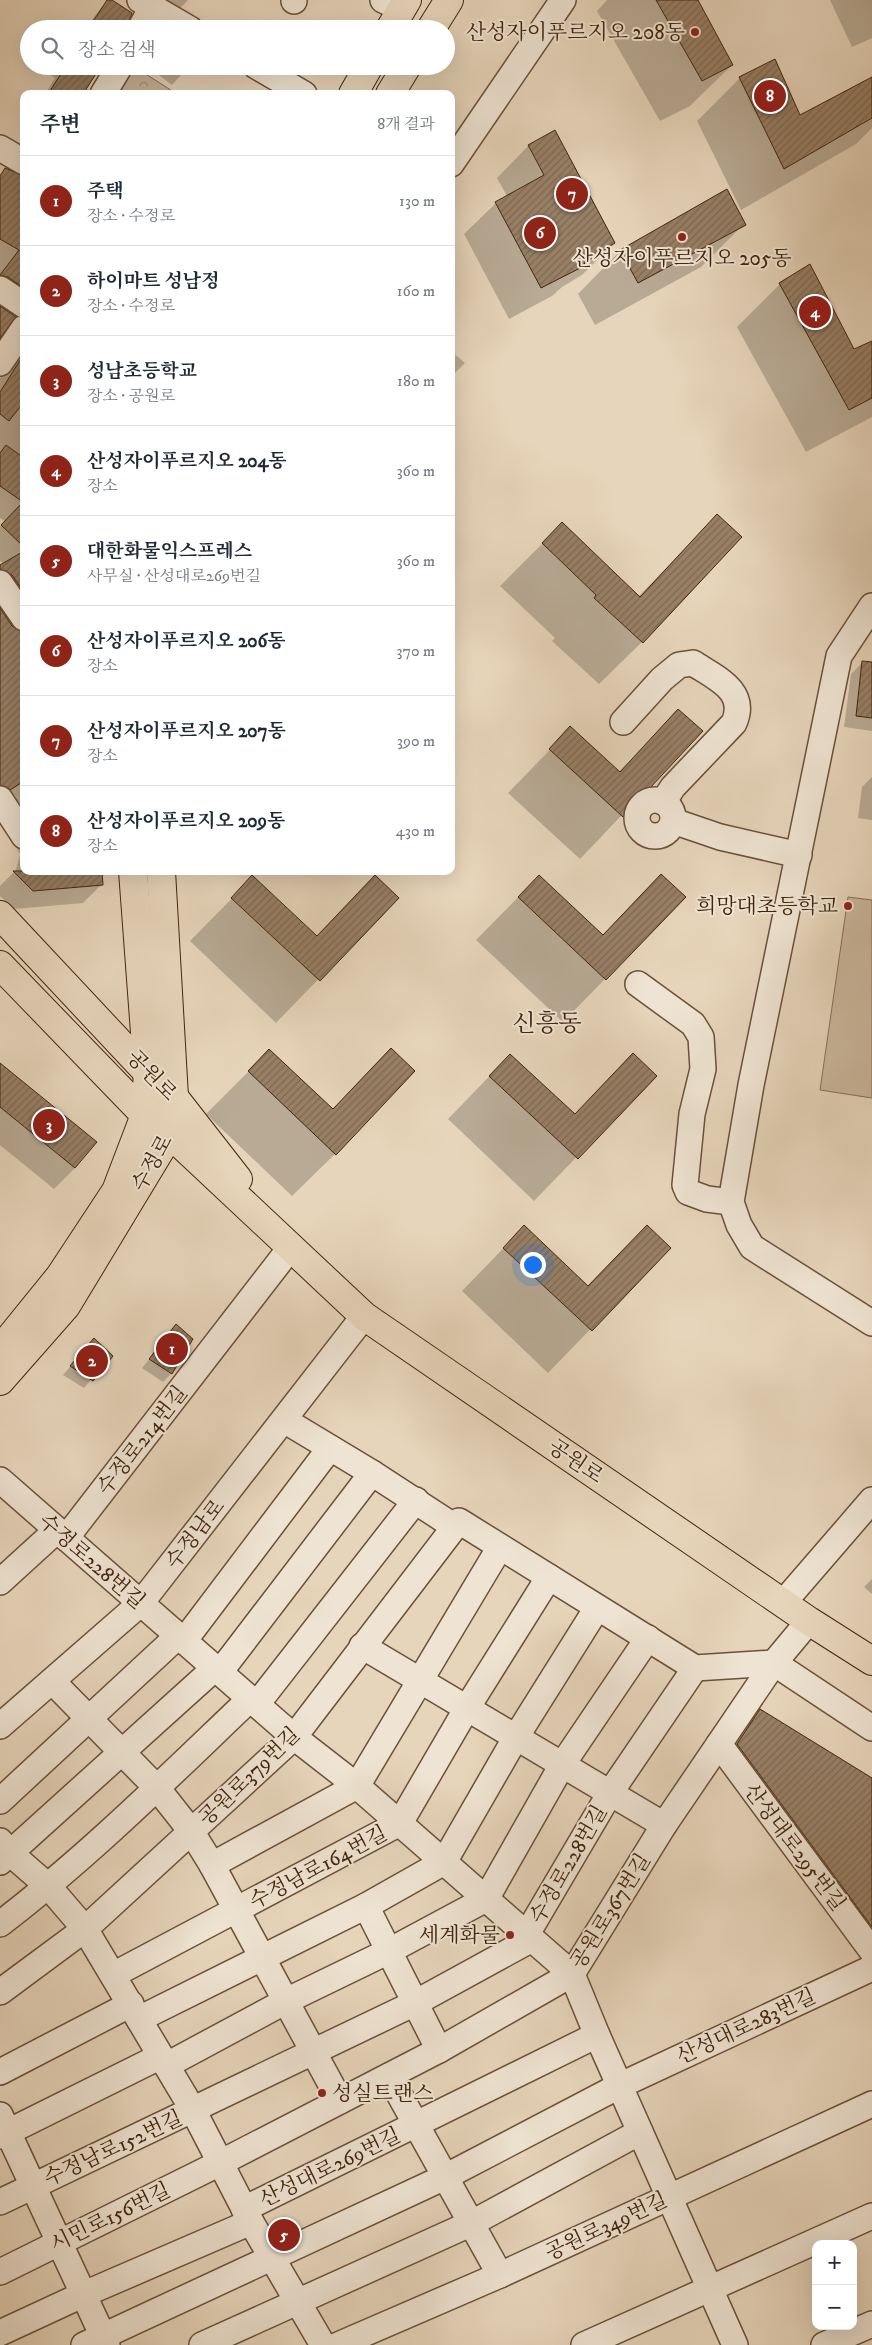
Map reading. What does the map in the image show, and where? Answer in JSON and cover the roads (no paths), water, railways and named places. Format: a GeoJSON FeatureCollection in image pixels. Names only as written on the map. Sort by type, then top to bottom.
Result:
{"type":"FeatureCollection","features":[{"type":"Feature","properties":{"kind":"main road"},"geometry":{"type":"LineString","coordinates":[[437,20],[449,0]]}},
{"type":"Feature","properties":{"kind":"main road"},"geometry":{"type":"LineString","coordinates":[[355,90],[364,75]]}},
{"type":"Feature","properties":{"kind":"main road"},"geometry":{"type":"LineString","coordinates":[[392,90],[402,75]]}},
{"type":"Feature","properties":{"kind":"main road","name":"수정로"},"geometry":{"type":"LineString","coordinates":[[0,1350],[60,1276],[116,1191],[144,1115],[148,1073],[133,875]]}},
{"type":"Feature","properties":{"kind":"main road","name":"수정로"},"geometry":{"type":"LineString","coordinates":[[0,1381],[66,1306],[170,1134],[174,1096],[161,875]]}},
{"type":"Feature","properties":{"kind":"main road","name":"공원로"},"geometry":{"type":"LineString","coordinates":[[0,915],[148,1073],[174,1096],[291,1247]]}},
{"type":"Feature","properties":{"kind":"main road","name":"공원로"},"geometry":{"type":"LineString","coordinates":[[0,965],[144,1115],[170,1134],[364,1316],[809,1621],[872,1661]]}},
{"type":"Feature","properties":{"kind":"street"},"geometry":{"type":"LineString","coordinates":[[455,158],[563,0]]}},
{"type":"Feature","properties":{"kind":"street"},"geometry":{"type":"LineString","coordinates":[[142,20],[146,4],[174,20]]}},
{"type":"Feature","properties":{"kind":"street"},"geometry":{"type":"LineString","coordinates":[[105,90],[115,75]]}},
{"type":"Feature","properties":{"kind":"street"},"geometry":{"type":"LineString","coordinates":[[271,75],[297,90]]}},
{"type":"Feature","properties":{"kind":"street"},"geometry":{"type":"LineString","coordinates":[[0,289],[20,302]]}},
{"type":"Feature","properties":{"kind":"street"},"geometry":{"type":"LineString","coordinates":[[0,363],[20,334]]}},
{"type":"Feature","properties":{"kind":"street"},"geometry":{"type":"LineString","coordinates":[[0,583],[20,612]]}},
{"type":"Feature","properties":{"kind":"street"},"geometry":{"type":"LineString","coordinates":[[872,606],[839,656],[751,1085],[731,1202],[739,1225],[752,1247],[872,1322]]}},
{"type":"Feature","properties":{"kind":"street"},"geometry":{"type":"LineString","coordinates":[[623,722],[662,679],[679,665],[693,663],[730,689],[735,696],[738,713],[734,723],[673,787],[668,811],[720,837],[799,855]]}},
{"type":"Feature","properties":{"kind":"street"},"geometry":{"type":"LineString","coordinates":[[0,799],[20,830]]}},
{"type":"Feature","properties":{"kind":"street"},"geometry":{"type":"LineString","coordinates":[[638,984],[693,1024],[701,1037],[703,1069],[692,1114],[685,1185],[688,1192],[707,1199],[731,1202]]}},
{"type":"Feature","properties":{"kind":"street","name":"수정로214번길"},"geometry":{"type":"LineString","coordinates":[[0,1582],[62,1534],[291,1247]]}},
{"type":"Feature","properties":{"kind":"street","name":"수정남로"},"geometry":{"type":"LineString","coordinates":[[0,1726],[141,1603],[364,1316]]}},
{"type":"Feature","properties":{"kind":"street"},"geometry":{"type":"LineString","coordinates":[[284,1420],[416,1500],[500,1547],[695,1668],[774,1663],[872,1728]]}},
{"type":"Feature","properties":{"kind":"street"},"geometry":{"type":"LineString","coordinates":[[0,1801],[181,1638],[234,1574],[330,1448]]}},
{"type":"Feature","properties":{"kind":"street"},"geometry":{"type":"LineString","coordinates":[[3,1852],[218,1670],[283,1590],[372,1473]]}},
{"type":"Feature","properties":{"kind":"street","name":"수정로228번길"},"geometry":{"type":"LineString","coordinates":[[0,1480],[294,1737],[357,1786],[572,1974]]}},
{"type":"Feature","properties":{"kind":"street"},"geometry":{"type":"LineString","coordinates":[[0,1924],[49,1887],[254,1702],[321,1623],[416,1500]]}},
{"type":"Feature","properties":{"kind":"street"},"geometry":{"type":"LineString","coordinates":[[783,1602],[872,1500]]}},
{"type":"Feature","properties":{"kind":"street","name":"공원로379번길"},"geometry":{"type":"LineString","coordinates":[[0,1992],[84,1929],[294,1737],[457,1524]]}},
{"type":"Feature","properties":{"kind":"street"},"geometry":{"type":"LineString","coordinates":[[212,1865],[357,1786],[500,1547]]}},
{"type":"Feature","properties":{"kind":"street"},"geometry":{"type":"LineString","coordinates":[[400,1823],[467,1708],[549,1577]]}},
{"type":"Feature","properties":{"kind":"street"},"geometry":{"type":"LineString","coordinates":[[0,2072],[262,1956],[366,1906],[444,1862],[516,1737],[597,1608]]}},
{"type":"Feature","properties":{"kind":"street","name":"공원로367번길"},"geometry":{"type":"LineString","coordinates":[[220,2163],[439,2050],[572,1974],[664,1825],[774,1663],[809,1621]]}},
{"type":"Feature","properties":{"kind":"street"},"geometry":{"type":"LineString","coordinates":[[286,2001],[389,1951],[486,1898],[562,1765],[648,1638]]}},
{"type":"Feature","properties":{"kind":"street"},"geometry":{"type":"LineString","coordinates":[[362,1646],[664,1825]]}},
{"type":"Feature","properties":{"kind":"street","name":"수정로228번길"},"geometry":{"type":"LineString","coordinates":[[414,2003],[529,1937],[610,1793],[695,1668]]}},
{"type":"Feature","properties":{"kind":"street","name":"수정남로164번길"},"geometry":{"type":"LineString","coordinates":[[52,1682],[157,1788],[191,1831],[237,1910],[340,2101]]}},
{"type":"Feature","properties":{"kind":"street","name":"산성대로295번길"},"geometry":{"type":"LineString","coordinates":[[719,1744],[872,1951]]}},
{"type":"Feature","properties":{"kind":"street","name":"수정남로164번길"},"geometry":{"type":"LineString","coordinates":[[237,1910],[400,1823]]}},
{"type":"Feature","properties":{"kind":"street","name":"산성대로269번길"},"geometry":{"type":"LineString","coordinates":[[3,1852],[49,1887],[84,1929],[193,2110],[247,2216],[274,2258],[323,2345]]}},
{"type":"Feature","properties":{"kind":"street"},"geometry":{"type":"LineString","coordinates":[[366,1906],[439,2050]]}},
{"type":"Feature","properties":{"kind":"street"},"geometry":{"type":"LineString","coordinates":[[113,1975],[237,1910]]}},
{"type":"Feature","properties":{"kind":"street","name":"산성대로283번길"},"geometry":{"type":"LineString","coordinates":[[445,2177],[621,2085],[872,1968]]}},
{"type":"Feature","properties":{"kind":"street"},"geometry":{"type":"LineString","coordinates":[[572,1974],[597,2035],[621,2085],[735,2345]]}},
{"type":"Feature","properties":{"kind":"street","name":"수정남로152번길"},"geometry":{"type":"LineString","coordinates":[[98,2342],[82,2295],[60,2242],[34,2185],[3,2128],[164,2060],[286,2001]]}},
{"type":"Feature","properties":{"kind":"street"},"geometry":{"type":"LineString","coordinates":[[313,2050],[414,2003]]}},
{"type":"Feature","properties":{"kind":"street"},"geometry":{"type":"LineString","coordinates":[[416,2124],[597,2035]]}},
{"type":"Feature","properties":{"kind":"street","name":"수정남로152번길"},"geometry":{"type":"LineString","coordinates":[[34,2185],[193,2110],[313,2050]]}},
{"type":"Feature","properties":{"kind":"street"},"geometry":{"type":"LineString","coordinates":[[389,2076],[500,2275]]}},
{"type":"Feature","properties":{"kind":"street","name":"공원로349번길"},"geometry":{"type":"LineString","coordinates":[[338,2345],[500,2275],[872,2104]]}},
{"type":"Feature","properties":{"kind":"street","name":"산성대로269번길"},"geometry":{"type":"LineString","coordinates":[[0,2333],[247,2216],[416,2124]]}},
{"type":"Feature","properties":{"kind":"street"},"geometry":{"type":"LineString","coordinates":[[202,2345],[472,2223],[640,2132]]}},
{"type":"Feature","properties":{"kind":"street","name":"시민로156번길"},"geometry":{"type":"LineString","coordinates":[[0,2272],[220,2163]]}},
{"type":"Feature","properties":{"kind":"street"},"geometry":{"type":"LineString","coordinates":[[98,2342],[445,2177]]}},
{"type":"Feature","properties":{"kind":"street"},"geometry":{"type":"LineString","coordinates":[[0,2202],[34,2185]]}},
{"type":"Feature","properties":{"kind":"street"},"geometry":{"type":"LineString","coordinates":[[584,2345],[872,2216]]}},
{"type":"Feature","properties":{"kind":"street"},"geometry":{"type":"LineString","coordinates":[[824,2345],[872,2324]]}},
{"type":"Feature","properties":{"kind":"place","name":"산성자이푸르지오 208동"},"geometry":{"type":"Point","coordinates":[695,32]}},
{"type":"Feature","properties":{"kind":"place","name":"산성자이푸르지오 209동"},"geometry":{"type":"Point","coordinates":[770,96]}},
{"type":"Feature","properties":{"kind":"place","name":"산성자이푸르지오 207동"},"geometry":{"type":"Point","coordinates":[572,194]}},
{"type":"Feature","properties":{"kind":"place","name":"산성자이푸르지오 206동"},"geometry":{"type":"Point","coordinates":[540,233]}},
{"type":"Feature","properties":{"kind":"place","name":"산성자이푸르지오 205동"},"geometry":{"type":"Point","coordinates":[682,237]}},
{"type":"Feature","properties":{"kind":"place","name":"산성자이푸르지오 204동"},"geometry":{"type":"Point","coordinates":[815,312]}},
{"type":"Feature","properties":{"kind":"place","name":"희망대초등학교"},"geometry":{"type":"Point","coordinates":[848,906]}},
{"type":"Feature","properties":{"kind":"place","name":"성남초등학교"},"geometry":{"type":"Point","coordinates":[49,1125]}},
{"type":"Feature","properties":{"kind":"place","name":"주택"},"geometry":{"type":"Point","coordinates":[172,1349]}},
{"type":"Feature","properties":{"kind":"place","name":"하이마트 성남정"},"geometry":{"type":"Point","coordinates":[92,1361]}},
{"type":"Feature","properties":{"kind":"place","name":"세계화물"},"geometry":{"type":"Point","coordinates":[510,1935]}},
{"type":"Feature","properties":{"kind":"place","name":"성실트랜스"},"geometry":{"type":"Point","coordinates":[322,2093]}},
{"type":"Feature","properties":{"kind":"place","name":"대한화물익스프레스"},"geometry":{"type":"Point","coordinates":[284,2235]}},
{"type":"Feature","properties":{"kind":"district","name":"신흥동"},"geometry":{"type":"Point","coordinates":[547,1023]}}]}
